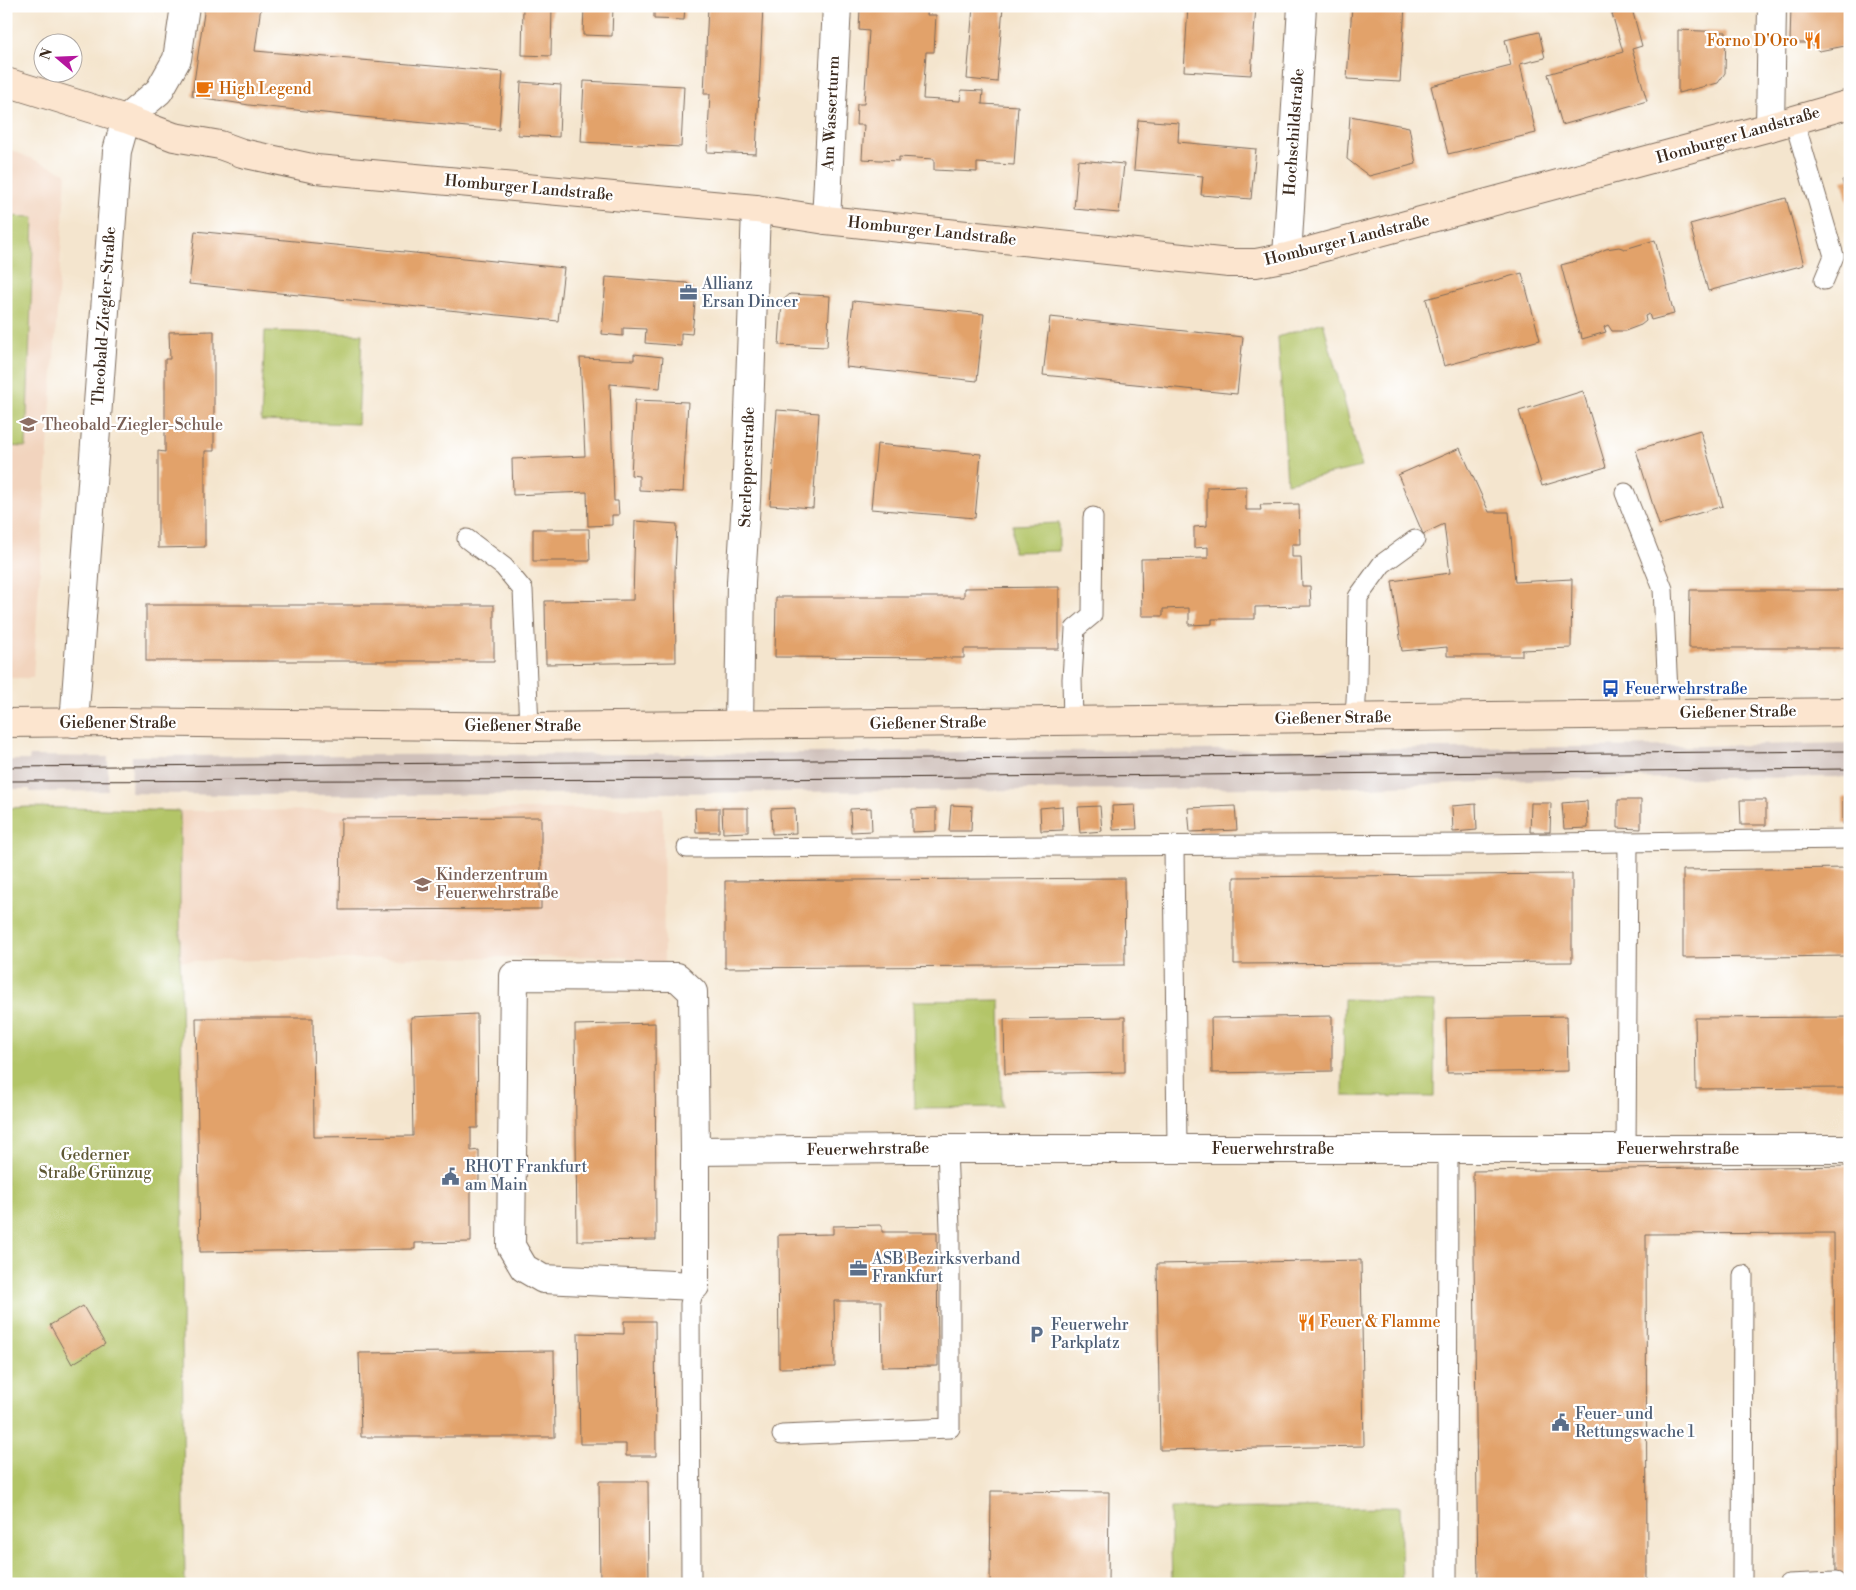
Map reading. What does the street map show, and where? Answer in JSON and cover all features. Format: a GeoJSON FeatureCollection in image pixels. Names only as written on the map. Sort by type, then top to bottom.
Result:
{"type":"FeatureCollection","features":[{"type":"Feature","properties":{"kind":"street"},"geometry":{"type":"LineString","coordinates":[[126,120],[159,91],[177,59],[185,6]]}},
{"type":"Feature","properties":{"kind":"street","name":"Am Wasserturm"},"geometry":{"type":"LineString","coordinates":[[826,220],[837,6]]}},
{"type":"Feature","properties":{"kind":"street","name":"Hochschildstraße"},"geometry":{"type":"LineString","coordinates":[[1287,257],[1302,6]]}},
{"type":"Feature","properties":{"kind":"street"},"geometry":{"type":"LineString","coordinates":[[1772,6],[1782,124]]}},
{"type":"Feature","properties":{"kind":"street","name":"Homburger Landstraße"},"geometry":{"type":"LineString","coordinates":[[6,82],[174,137],[220,145],[242,153],[316,169],[756,209],[826,220],[1229,263],[1256,263],[1287,257],[1850,104]]}},
{"type":"Feature","properties":{"kind":"street","name":"Theobald-Ziegler-Straße"},"geometry":{"type":"LineString","coordinates":[[74,723],[116,161],[126,120]]}},
{"type":"Feature","properties":{"kind":"street","name":"Sterlepperstraße"},"geometry":{"type":"LineString","coordinates":[[739,725],[741,582],[746,500],[756,209]]}},
{"type":"Feature","properties":{"kind":"street","name":"Gießener Straße"},"geometry":{"type":"LineString","coordinates":[[6,723],[124,722],[529,727],[1850,712]]}},
{"type":"Feature","properties":{"kind":"street"},"geometry":{"type":"LineString","coordinates":[[514,976],[677,977],[693,992],[695,1151],[695,1286],[543,1279],[524,1268],[511,1246],[514,976]]}},
{"type":"Feature","properties":{"kind":"street","name":"Feuerwehrstraße"},"geometry":{"type":"LineString","coordinates":[[695,1151],[947,1148],[1850,1149]]}},
{"type":"Feature","properties":{"kind":"lane"},"geometry":{"type":"LineString","coordinates":[[1782,124],[1834,256],[1824,280]]}},
{"type":"Feature","properties":{"kind":"lane"},"geometry":{"type":"LineString","coordinates":[[1624,493],[1663,589],[1669,713]]}},
{"type":"Feature","properties":{"kind":"lane"},"geometry":{"type":"LineString","coordinates":[[1073,721],[1072,679],[1075,629],[1092,615],[1093,517]]}},
{"type":"Feature","properties":{"kind":"lane"},"geometry":{"type":"LineString","coordinates":[[467,539],[504,567],[523,590],[529,727]]}},
{"type":"Feature","properties":{"kind":"lane"},"geometry":{"type":"LineString","coordinates":[[1355,718],[1358,596],[1382,564],[1415,540]]}},
{"type":"Feature","properties":{"kind":"lane"},"geometry":{"type":"LineString","coordinates":[[687,848],[1850,839]]}},
{"type":"Feature","properties":{"kind":"lane"},"geometry":{"type":"LineString","coordinates":[[1626,1149],[1628,842]]}},
{"type":"Feature","properties":{"kind":"lane"},"geometry":{"type":"LineString","coordinates":[[1174,845],[1177,1149]]}},
{"type":"Feature","properties":{"kind":"lane"},"geometry":{"type":"LineString","coordinates":[[782,1435],[950,1428],[950,1228],[947,1148]]}},
{"type":"Feature","properties":{"kind":"lane"},"geometry":{"type":"LineString","coordinates":[[1447,1584],[1448,1149]]}},
{"type":"Feature","properties":{"kind":"lane"},"geometry":{"type":"LineString","coordinates":[[1742,1584],[1743,1275]]}},
{"type":"Feature","properties":{"kind":"lane"},"geometry":{"type":"LineString","coordinates":[[690,1584],[690,1304],[695,1286]]}},
{"type":"Feature","properties":{"kind":"lane"},"geometry":{"type":"LineString","coordinates":[[1788,1584],[1836,1582]]}},
{"type":"Feature","properties":{"kind":"shaded area","name":"Theobald-Ziegler-Schule"},"geometry":{"type":"Polygon","coordinates":[[[6,148],[66,173],[33,678],[6,678],[6,148]]]}},
{"type":"Feature","properties":{"kind":"shaded area"},"geometry":{"type":"Polygon","coordinates":[[[1850,743],[1850,777],[1552,779],[1370,787],[430,795],[131,793],[132,756],[669,754],[1701,746],[1850,743]]]}},
{"type":"Feature","properties":{"kind":"shaded area"},"geometry":{"type":"Polygon","coordinates":[[[30,756],[108,757],[108,791],[30,792],[30,789],[6,789],[6,760],[29,760],[30,756]]]}},
{"type":"Feature","properties":{"kind":"shaded area","name":"Kinderzentrum Feuerwehrstraße"},"geometry":{"type":"Polygon","coordinates":[[[663,808],[664,969],[645,961],[616,956],[180,961],[180,811],[663,808]]]}},
{"type":"Feature","properties":{"kind":"green space"},"geometry":{"type":"Polygon","coordinates":[[[6,216],[34,217],[26,447],[6,446],[6,216]]]}},
{"type":"Feature","properties":{"kind":"green space"},"geometry":{"type":"Polygon","coordinates":[[[1323,322],[1362,467],[1287,483],[1278,337],[1323,322]]]}},
{"type":"Feature","properties":{"kind":"green space"},"geometry":{"type":"Polygon","coordinates":[[[265,331],[362,334],[358,424],[261,421],[265,331]]]}},
{"type":"Feature","properties":{"kind":"green space"},"geometry":{"type":"Polygon","coordinates":[[[1059,523],[1059,551],[1013,552],[1013,525],[1059,523]]]}},
{"type":"Feature","properties":{"kind":"green space","name":"Gederner Straße Grünzug"},"geometry":{"type":"Polygon","coordinates":[[[6,808],[180,811],[185,1584],[6,1584],[6,808]]]}},
{"type":"Feature","properties":{"kind":"green space"},"geometry":{"type":"Polygon","coordinates":[[[1344,999],[1435,1002],[1434,1097],[1343,1096],[1344,999]]]}},
{"type":"Feature","properties":{"kind":"green space"},"geometry":{"type":"Polygon","coordinates":[[[1000,1000],[1002,1107],[915,1108],[913,1001],[1000,1000]]]}},
{"type":"Feature","properties":{"kind":"green space"},"geometry":{"type":"Polygon","coordinates":[[[1400,1507],[1402,1584],[1172,1584],[1170,1509],[1400,1507]]]}},
{"type":"Feature","properties":{"kind":"building"},"geometry":{"type":"Polygon","coordinates":[[[205,6],[261,6],[255,51],[503,72],[499,130],[249,105],[192,96],[205,6]]]}},
{"type":"Feature","properties":{"kind":"building"},"geometry":{"type":"Polygon","coordinates":[[[523,6],[552,6],[551,56],[522,55],[523,6]]]}},
{"type":"Feature","properties":{"kind":"building"},"geometry":{"type":"Polygon","coordinates":[[[584,6],[613,6],[612,36],[583,35],[584,6]]]}},
{"type":"Feature","properties":{"kind":"building"},"geometry":{"type":"Polygon","coordinates":[[[654,6],[685,6],[684,20],[654,19],[654,6]]]}},
{"type":"Feature","properties":{"kind":"building"},"geometry":{"type":"Polygon","coordinates":[[[708,6],[763,6],[756,154],[707,152],[710,94],[704,94],[708,6]]]}},
{"type":"Feature","properties":{"kind":"building"},"geometry":{"type":"Polygon","coordinates":[[[867,6],[928,6],[927,15],[936,15],[934,52],[926,52],[923,99],[960,101],[961,90],[983,91],[982,104],[1018,106],[1014,165],[977,163],[977,172],[934,170],[934,159],[899,157],[899,161],[862,159],[864,125],[856,125],[857,104],[864,104],[869,31],[859,30],[860,9],[866,9],[867,6]]]}},
{"type":"Feature","properties":{"kind":"building"},"geometry":{"type":"Polygon","coordinates":[[[973,6],[1003,6],[997,82],[967,79],[973,6]]]}},
{"type":"Feature","properties":{"kind":"building"},"geometry":{"type":"Polygon","coordinates":[[[1188,6],[1256,6],[1251,75],[1184,71],[1188,6]]]}},
{"type":"Feature","properties":{"kind":"building"},"geometry":{"type":"Polygon","coordinates":[[[1352,6],[1405,6],[1400,82],[1347,79],[1352,6]]]}},
{"type":"Feature","properties":{"kind":"building"},"geometry":{"type":"Polygon","coordinates":[[[1791,6],[1850,6],[1850,45],[1819,51],[1810,43],[1790,43],[1791,6]]]}},
{"type":"Feature","properties":{"kind":"building"},"geometry":{"type":"Polygon","coordinates":[[[1632,9],[1642,46],[1632,49],[1647,101],[1562,125],[1548,74],[1623,52],[1612,14],[1632,9]]]}},
{"type":"Feature","properties":{"kind":"building"},"geometry":{"type":"Polygon","coordinates":[[[1678,30],[1726,32],[1725,73],[1718,83],[1678,93],[1678,30]]]}},
{"type":"Feature","properties":{"kind":"building"},"geometry":{"type":"Polygon","coordinates":[[[1539,32],[1545,58],[1520,64],[1536,133],[1448,154],[1431,86],[1511,66],[1505,40],[1539,32]]]}},
{"type":"Feature","properties":{"kind":"building"},"geometry":{"type":"Polygon","coordinates":[[[584,81],[684,86],[681,147],[581,142],[584,81]]]}},
{"type":"Feature","properties":{"kind":"building"},"geometry":{"type":"Polygon","coordinates":[[[521,82],[561,85],[559,137],[518,135],[521,82]]]}},
{"type":"Feature","properties":{"kind":"building"},"geometry":{"type":"Polygon","coordinates":[[[1350,116],[1409,127],[1416,164],[1369,176],[1347,159],[1350,116]]]}},
{"type":"Feature","properties":{"kind":"building"},"geometry":{"type":"Polygon","coordinates":[[[1138,120],[1179,123],[1178,142],[1256,149],[1251,199],[1201,195],[1203,176],[1134,170],[1138,120]]]}},
{"type":"Feature","properties":{"kind":"building"},"geometry":{"type":"Polygon","coordinates":[[[1078,160],[1124,164],[1119,213],[1074,209],[1078,160]]]}},
{"type":"Feature","properties":{"kind":"building"},"geometry":{"type":"Polygon","coordinates":[[[1850,178],[1850,207],[1849,207],[1842,180],[1850,178]]]}},
{"type":"Feature","properties":{"kind":"building"},"geometry":{"type":"Polygon","coordinates":[[[1786,198],[1804,265],[1708,291],[1690,224],[1786,198]]]}},
{"type":"Feature","properties":{"kind":"building"},"geometry":{"type":"Polygon","coordinates":[[[195,231],[564,268],[558,321],[189,284],[195,231]]]}},
{"type":"Feature","properties":{"kind":"building"},"geometry":{"type":"Polygon","coordinates":[[[1655,240],[1674,314],[1651,320],[1649,314],[1645,316],[1646,321],[1641,325],[1625,331],[1612,331],[1608,325],[1604,327],[1606,332],[1582,339],[1561,265],[1591,257],[1606,249],[1619,247],[1625,249],[1655,240]]]}},
{"type":"Feature","properties":{"kind":"building"},"geometry":{"type":"Polygon","coordinates":[[[1522,273],[1540,340],[1444,366],[1426,299],[1522,273]]]}},
{"type":"Feature","properties":{"kind":"building"},"geometry":{"type":"Polygon","coordinates":[[[606,277],[687,283],[696,293],[692,334],[681,333],[681,346],[645,343],[646,329],[623,328],[623,336],[602,334],[606,277]]]}},
{"type":"Feature","properties":{"kind":"building"},"geometry":{"type":"Polygon","coordinates":[[[790,294],[830,296],[827,347],[779,345],[782,301],[790,294]]]}},
{"type":"Feature","properties":{"kind":"building"},"geometry":{"type":"Polygon","coordinates":[[[853,301],[984,314],[977,381],[846,367],[853,301]]]}},
{"type":"Feature","properties":{"kind":"building"},"geometry":{"type":"Polygon","coordinates":[[[1050,317],[1243,337],[1237,394],[1043,375],[1050,317]]]}},
{"type":"Feature","properties":{"kind":"building"},"geometry":{"type":"Polygon","coordinates":[[[214,331],[214,451],[205,451],[205,547],[158,548],[158,451],[165,452],[165,359],[170,359],[169,332],[214,331]]]}},
{"type":"Feature","properties":{"kind":"building"},"geometry":{"type":"Polygon","coordinates":[[[634,354],[663,357],[660,388],[610,384],[614,501],[618,501],[619,515],[612,515],[612,525],[588,526],[587,492],[513,495],[512,459],[585,456],[580,358],[634,360],[634,354]]]}},
{"type":"Feature","properties":{"kind":"building"},"geometry":{"type":"Polygon","coordinates":[[[1583,391],[1606,467],[1542,486],[1519,411],[1583,391]]]}},
{"type":"Feature","properties":{"kind":"building"},"geometry":{"type":"Polygon","coordinates":[[[635,400],[688,402],[683,492],[639,490],[639,476],[631,475],[635,400]]]}},
{"type":"Feature","properties":{"kind":"building"},"geometry":{"type":"Polygon","coordinates":[[[777,410],[819,413],[813,508],[770,505],[777,410]]]}},
{"type":"Feature","properties":{"kind":"building"},"geometry":{"type":"Polygon","coordinates":[[[1700,430],[1723,506],[1659,525],[1636,450],[1700,430]]]}},
{"type":"Feature","properties":{"kind":"building"},"geometry":{"type":"Polygon","coordinates":[[[877,444],[981,454],[975,518],[871,509],[877,444]]]}},
{"type":"Feature","properties":{"kind":"building"},"geometry":{"type":"Polygon","coordinates":[[[1460,448],[1489,512],[1509,512],[1515,582],[1572,579],[1571,648],[1522,650],[1522,656],[1447,656],[1447,647],[1402,651],[1392,581],[1450,573],[1444,524],[1423,534],[1398,475],[1460,448]]]}},
{"type":"Feature","properties":{"kind":"building"},"geometry":{"type":"Polygon","coordinates":[[[1246,486],[1246,510],[1261,510],[1260,505],[1299,504],[1300,544],[1292,544],[1292,557],[1301,557],[1302,586],[1310,586],[1311,606],[1255,607],[1255,619],[1212,619],[1212,624],[1189,625],[1189,608],[1163,609],[1163,616],[1142,616],[1141,559],[1208,558],[1208,547],[1194,548],[1194,527],[1207,526],[1207,487],[1246,486]]]}},
{"type":"Feature","properties":{"kind":"building"},"geometry":{"type":"Polygon","coordinates":[[[635,521],[677,524],[675,571],[676,662],[546,664],[545,601],[633,600],[635,521]]]}},
{"type":"Feature","properties":{"kind":"building"},"geometry":{"type":"Polygon","coordinates":[[[533,529],[589,529],[590,561],[533,561],[533,529]]]}},
{"type":"Feature","properties":{"kind":"building"},"geometry":{"type":"Polygon","coordinates":[[[1059,587],[1059,649],[964,649],[964,658],[775,657],[776,597],[964,597],[964,588],[1059,587]]]}},
{"type":"Feature","properties":{"kind":"building"},"geometry":{"type":"Polygon","coordinates":[[[1690,590],[1850,590],[1850,648],[1689,648],[1690,590]]]}},
{"type":"Feature","properties":{"kind":"building"},"geometry":{"type":"Polygon","coordinates":[[[146,605],[494,605],[494,661],[146,661],[146,605]]]}},
{"type":"Feature","properties":{"kind":"building"},"geometry":{"type":"Polygon","coordinates":[[[1843,797],[1850,797],[1850,824],[1843,824],[1843,797]]]}},
{"type":"Feature","properties":{"kind":"building"},"geometry":{"type":"Polygon","coordinates":[[[1618,800],[1641,800],[1641,829],[1618,828],[1618,800]]]}},
{"type":"Feature","properties":{"kind":"building"},"geometry":{"type":"Polygon","coordinates":[[[1740,800],[1766,800],[1766,825],[1741,825],[1740,800]]]}},
{"type":"Feature","properties":{"kind":"building"},"geometry":{"type":"Polygon","coordinates":[[[1587,801],[1588,828],[1564,829],[1562,803],[1587,801]]]}},
{"type":"Feature","properties":{"kind":"building"},"geometry":{"type":"Polygon","coordinates":[[[1531,803],[1551,803],[1550,832],[1530,832],[1531,803]]]}},
{"type":"Feature","properties":{"kind":"building"},"geometry":{"type":"Polygon","coordinates":[[[1476,804],[1477,830],[1453,832],[1452,806],[1476,804]]]}},
{"type":"Feature","properties":{"kind":"building"},"geometry":{"type":"Polygon","coordinates":[[[951,805],[972,806],[971,831],[949,831],[951,805]]]}},
{"type":"Feature","properties":{"kind":"building"},"geometry":{"type":"Polygon","coordinates":[[[1135,805],[1137,829],[1113,830],[1112,806],[1135,805]]]}},
{"type":"Feature","properties":{"kind":"building"},"geometry":{"type":"Polygon","coordinates":[[[1062,806],[1063,830],[1041,831],[1040,808],[1062,806]]]}},
{"type":"Feature","properties":{"kind":"building"},"geometry":{"type":"Polygon","coordinates":[[[1100,806],[1102,831],[1080,833],[1078,807],[1100,806]]]}},
{"type":"Feature","properties":{"kind":"building"},"geometry":{"type":"Polygon","coordinates":[[[1235,806],[1237,830],[1190,832],[1188,808],[1235,806]]]}},
{"type":"Feature","properties":{"kind":"building"},"geometry":{"type":"Polygon","coordinates":[[[695,808],[719,808],[719,832],[696,832],[695,808]]]}},
{"type":"Feature","properties":{"kind":"building"},"geometry":{"type":"Polygon","coordinates":[[[722,808],[748,808],[748,832],[723,833],[722,808]]]}},
{"type":"Feature","properties":{"kind":"building"},"geometry":{"type":"Polygon","coordinates":[[[795,808],[796,833],[772,834],[771,809],[795,808]]]}},
{"type":"Feature","properties":{"kind":"building"},"geometry":{"type":"Polygon","coordinates":[[[871,808],[872,831],[851,832],[850,809],[871,808]]]}},
{"type":"Feature","properties":{"kind":"building"},"geometry":{"type":"Polygon","coordinates":[[[936,808],[936,831],[912,832],[912,809],[936,808]]]}},
{"type":"Feature","properties":{"kind":"building"},"geometry":{"type":"Polygon","coordinates":[[[541,817],[541,909],[340,910],[341,818],[541,817]]]}},
{"type":"Feature","properties":{"kind":"building"},"geometry":{"type":"Polygon","coordinates":[[[1850,868],[1850,956],[1683,958],[1683,870],[1850,868]]]}},
{"type":"Feature","properties":{"kind":"building"},"geometry":{"type":"Polygon","coordinates":[[[1572,874],[1572,962],[1234,964],[1234,877],[1572,874]]]}},
{"type":"Feature","properties":{"kind":"building"},"geometry":{"type":"Polygon","coordinates":[[[1124,878],[1125,965],[725,968],[725,881],[1124,878]]]}},
{"type":"Feature","properties":{"kind":"building"},"geometry":{"type":"Polygon","coordinates":[[[477,1014],[478,1128],[471,1128],[471,1151],[479,1150],[479,1182],[471,1182],[471,1242],[415,1243],[415,1249],[200,1252],[196,1018],[313,1018],[314,1137],[413,1136],[411,1017],[477,1014]]]}},
{"type":"Feature","properties":{"kind":"building"},"geometry":{"type":"Polygon","coordinates":[[[1332,1016],[1332,1071],[1212,1073],[1211,1018],[1332,1016]]]}},
{"type":"Feature","properties":{"kind":"building"},"geometry":{"type":"Polygon","coordinates":[[[1567,1016],[1568,1071],[1447,1073],[1446,1018],[1567,1016]]]}},
{"type":"Feature","properties":{"kind":"building"},"geometry":{"type":"Polygon","coordinates":[[[1125,1017],[1125,1072],[1005,1074],[1004,1019],[1125,1017]]]}},
{"type":"Feature","properties":{"kind":"building"},"geometry":{"type":"Polygon","coordinates":[[[1850,1017],[1850,1088],[1696,1089],[1695,1018],[1850,1017]]]}},
{"type":"Feature","properties":{"kind":"building"},"geometry":{"type":"Polygon","coordinates":[[[655,1023],[656,1240],[577,1241],[575,1025],[655,1023]]]}},
{"type":"Feature","properties":{"kind":"building","name":"Feuer- und Rettungswache 1"},"geometry":{"type":"Polygon","coordinates":[[[1850,1166],[1850,1584],[1836,1584],[1834,1233],[1646,1234],[1647,1584],[1478,1584],[1473,1171],[1850,1166]]]}},
{"type":"Feature","properties":{"kind":"building","name":"ASB Bezirksverband Frankfurt"},"geometry":{"type":"Polygon","coordinates":[[[882,1225],[882,1232],[937,1232],[938,1366],[882,1367],[881,1301],[834,1301],[835,1367],[779,1368],[778,1235],[833,1234],[833,1226],[882,1225]]]}},
{"type":"Feature","properties":{"kind":"building"},"geometry":{"type":"Polygon","coordinates":[[[1361,1260],[1364,1446],[1160,1450],[1157,1264],[1361,1260]]]}},
{"type":"Feature","properties":{"kind":"building"},"geometry":{"type":"Polygon","coordinates":[[[83,1306],[105,1344],[72,1364],[50,1325],[83,1306]]]}},
{"type":"Feature","properties":{"kind":"building"},"geometry":{"type":"Polygon","coordinates":[[[624,1321],[655,1321],[656,1456],[626,1456],[626,1444],[580,1444],[578,1333],[624,1334],[624,1321]]]}},
{"type":"Feature","properties":{"kind":"building"},"geometry":{"type":"Polygon","coordinates":[[[554,1351],[555,1437],[361,1437],[359,1353],[554,1351]]]}},
{"type":"Feature","properties":{"kind":"building"},"geometry":{"type":"Polygon","coordinates":[[[599,1481],[648,1481],[649,1584],[600,1584],[599,1481]]]}},
{"type":"Feature","properties":{"kind":"building"},"geometry":{"type":"Polygon","coordinates":[[[991,1491],[1109,1492],[1108,1584],[990,1584],[991,1491]]]}},
{"type":"Feature","properties":{"kind":"tram line"},"geometry":{"type":"LineString","coordinates":[[6,767],[1850,751]]}},
{"type":"Feature","properties":{"kind":"tram line"},"geometry":{"type":"LineString","coordinates":[[6,781],[755,779],[1850,769]]}},
{"type":"Feature","properties":{"kind":"place","name":"Forno D'Oro"},"geometry":{"type":"Point","coordinates":[1812,41]}},
{"type":"Feature","properties":{"kind":"place","name":"High Legend"},"geometry":{"type":"Point","coordinates":[205,89]}},
{"type":"Feature","properties":{"kind":"place","name":"Allianz Ersan Dincer"},"geometry":{"type":"Point","coordinates":[688,293]}},
{"type":"Feature","properties":{"kind":"place","name":"Theobald-Ziegler-Schule"},"geometry":{"type":"Point","coordinates":[28,425]}},
{"type":"Feature","properties":{"kind":"place","name":"Feuerwehrstraße"},"geometry":{"type":"Point","coordinates":[1611,689]}},
{"type":"Feature","properties":{"kind":"place","name":"Kinderzentrum Feuerwehrstraße"},"geometry":{"type":"Point","coordinates":[422,884]}},
{"type":"Feature","properties":{"kind":"place","name":"RHOT Frankfurt am Main"},"geometry":{"type":"Point","coordinates":[451,1176]}},
{"type":"Feature","properties":{"kind":"place","name":"ASB Bezirksverband Frankfurt"},"geometry":{"type":"Point","coordinates":[858,1268]}},
{"type":"Feature","properties":{"kind":"place","name":"Feuer & Flamme"},"geometry":{"type":"Point","coordinates":[1306,1322]}},
{"type":"Feature","properties":{"kind":"place","name":"Feuerwehr Parkplatz"},"geometry":{"type":"Point","coordinates":[1037,1334]}},
{"type":"Feature","properties":{"kind":"place","name":"Feuer- und Rettungswache 1"},"geometry":{"type":"Point","coordinates":[1561,1423]}}]}
